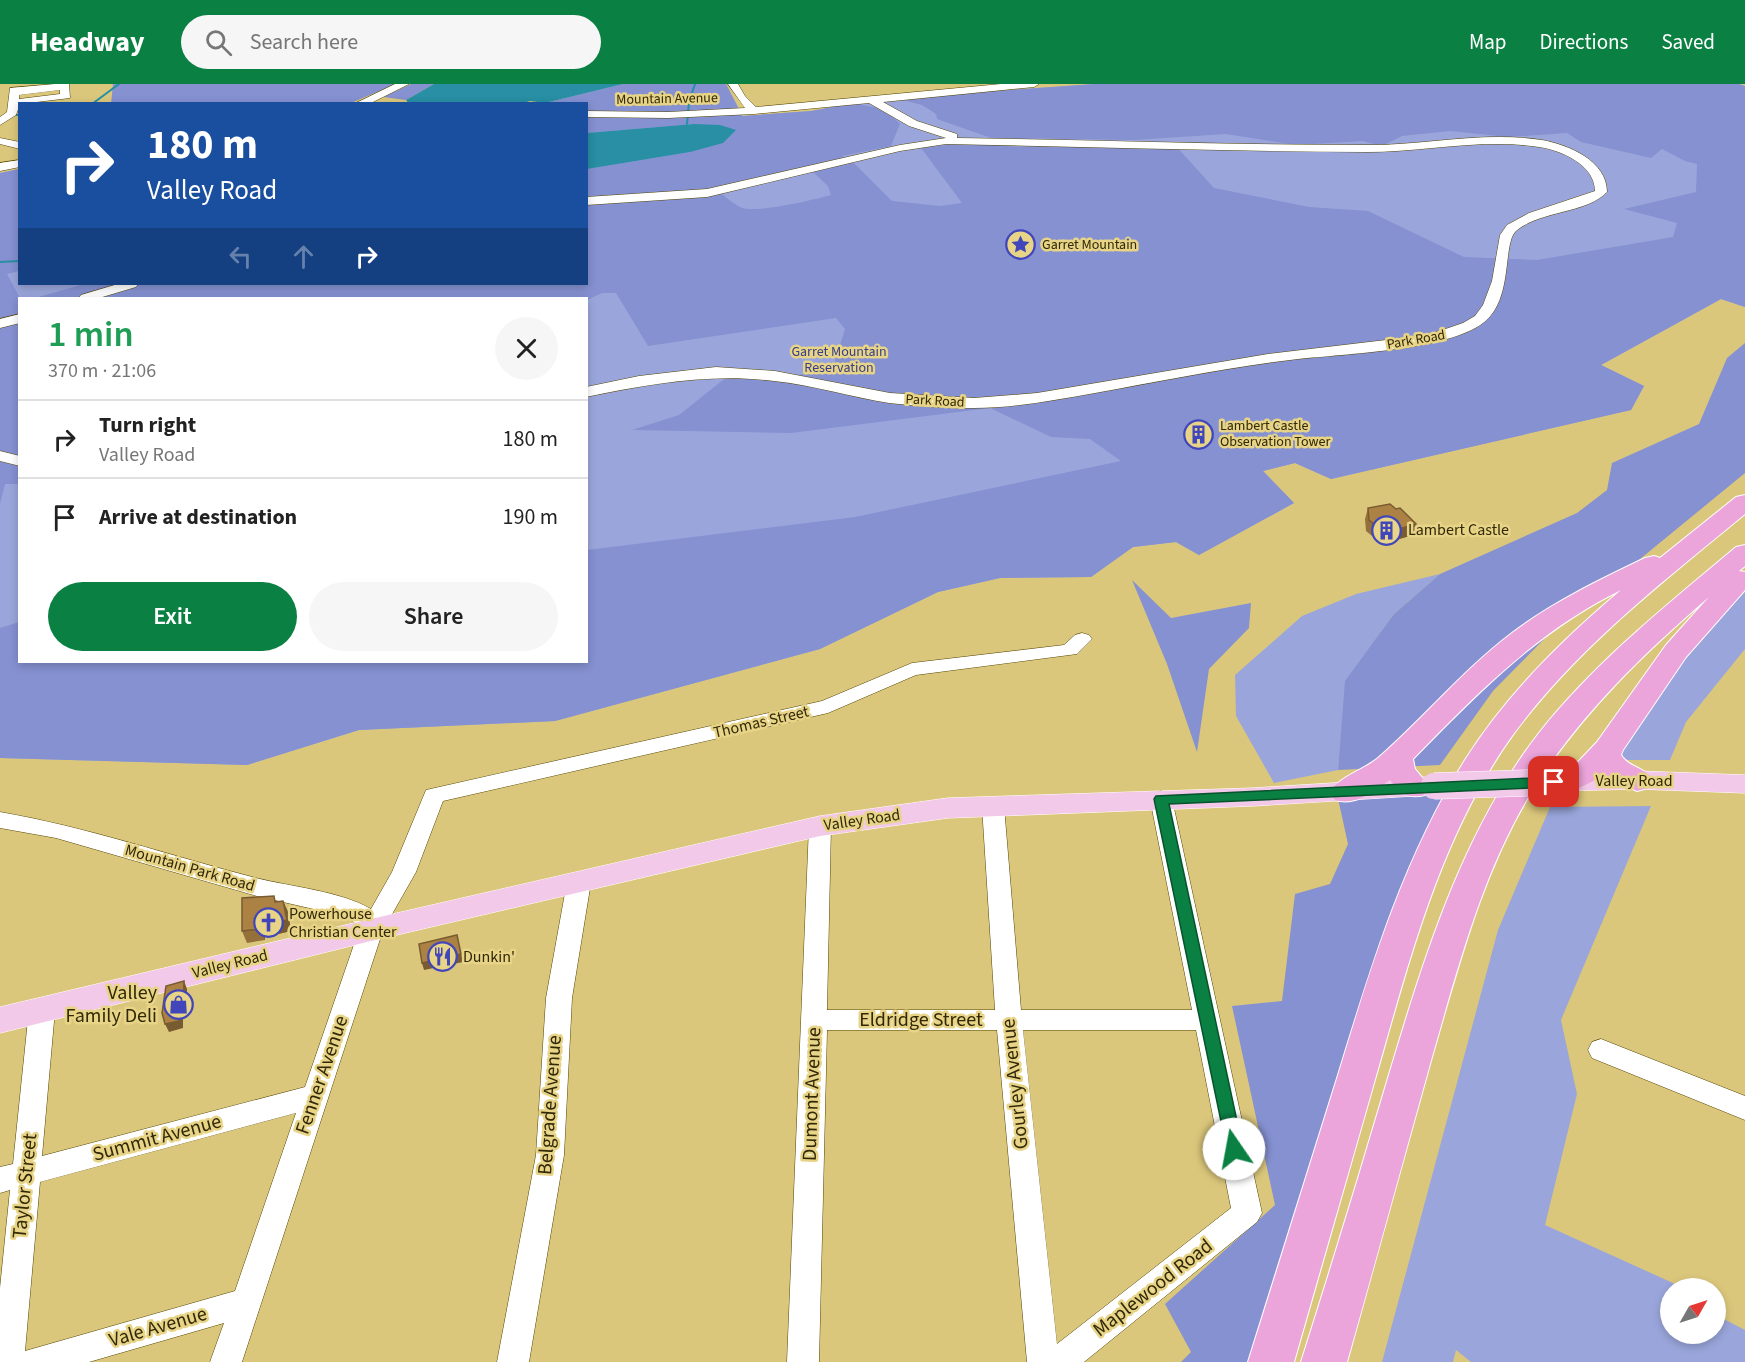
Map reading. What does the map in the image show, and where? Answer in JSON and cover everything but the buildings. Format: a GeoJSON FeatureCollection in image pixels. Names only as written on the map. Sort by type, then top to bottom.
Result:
{"type":"FeatureCollection","features":[{"type":"Feature","properties":{"kind":"highway"},"geometry":{"type":"LineString","coordinates":[[1271,1362],[1397,942],[1423,871],[1453,807],[1487,751],[1543,678],[1619,607],[1745,502]]}},
{"type":"Feature","properties":{"kind":"highway"},"geometry":{"type":"LineString","coordinates":[[1346,792],[1369,780],[1397,756],[1470,682],[1523,638],[1594,593],[1695,544]]}},
{"type":"Feature","properties":{"kind":"highway"},"geometry":{"type":"LineString","coordinates":[[1324,1362],[1444,959],[1469,887],[1498,824],[1548,743],[1586,697],[1625,657],[1745,553]]}},
{"type":"Feature","properties":{"kind":"highway"},"geometry":{"type":"LineString","coordinates":[[1560,782],[1589,769],[1608,749],[1676,651],[1745,574]]}},
{"type":"Feature","properties":{"kind":"highway"},"geometry":{"type":"LineString","coordinates":[[1608,749],[1606,755],[1614,769],[1637,780]]}},
{"type":"Feature","properties":{"kind":"highway"},"geometry":{"type":"LineString","coordinates":[[1397,756],[1398,767],[1424,787]]}},
{"type":"Feature","properties":{"kind":"main road","name":"Valley Road"},"geometry":{"type":"LineString","coordinates":[[0,1020],[371,930],[820,826],[948,808],[1560,782],[1637,780],[1745,784]]}},
{"type":"Feature","properties":{"kind":"street"},"geometry":{"type":"LineString","coordinates":[[364,102],[404,84]]}},
{"type":"Feature","properties":{"kind":"street"},"geometry":{"type":"LineString","coordinates":[[733,84],[741,98],[754,111]]}},
{"type":"Feature","properties":{"kind":"street","name":"Mountain Avenue"},"geometry":{"type":"LineString","coordinates":[[588,114],[669,115],[754,111],[1034,84]]}},
{"type":"Feature","properties":{"kind":"street"},"geometry":{"type":"LineString","coordinates":[[0,86],[13,91],[12,113],[0,122]]}},
{"type":"Feature","properties":{"kind":"street","name":"Park Road"},"geometry":{"type":"LineString","coordinates":[[868,100],[890,108],[905,120],[939,133],[977,141]]}},
{"type":"Feature","properties":{"kind":"street"},"geometry":{"type":"LineString","coordinates":[[900,148],[907,132],[905,120]]}},
{"type":"Feature","properties":{"kind":"street"},"geometry":{"type":"LineString","coordinates":[[0,141],[18,146]]}},
{"type":"Feature","properties":{"kind":"street","name":"Park Road"},"geometry":{"type":"LineString","coordinates":[[588,201],[707,193],[900,148],[946,141],[1385,148],[1449,142],[1521,142],[1551,148],[1587,163],[1601,181],[1601,192],[1579,203],[1533,216],[1512,228],[1504,243],[1498,282],[1490,306],[1480,319],[1468,326],[1430,339],[1268,358],[1037,398],[974,403],[890,398],[775,376],[716,372],[639,381],[588,392]]}},
{"type":"Feature","properties":{"kind":"street"},"geometry":{"type":"LineString","coordinates":[[0,167],[18,162]]}},
{"type":"Feature","properties":{"kind":"street"},"geometry":{"type":"LineString","coordinates":[[89,297],[128,285]]}},
{"type":"Feature","properties":{"kind":"street"},"geometry":{"type":"LineString","coordinates":[[0,324],[18,319]]}},
{"type":"Feature","properties":{"kind":"street"},"geometry":{"type":"LineString","coordinates":[[0,456],[18,460]]}},
{"type":"Feature","properties":{"kind":"street","name":"Thomas Street"},"geometry":{"type":"LineString","coordinates":[[434,795],[806,712],[828,706],[912,669],[1070,650],[1082,639]]}},
{"type":"Feature","properties":{"kind":"street","name":"Fenner Avenue"},"geometry":{"type":"LineString","coordinates":[[226,1362],[371,930],[404,872],[434,795]]}},
{"type":"Feature","properties":{"kind":"street"},"geometry":{"type":"LineString","coordinates":[[1161,799],[1207,1020]]}},
{"type":"Feature","properties":{"kind":"street","name":"Gourley Avenue"},"geometry":{"type":"LineString","coordinates":[[993,806],[1009,1020],[1042,1362]]}},
{"type":"Feature","properties":{"kind":"street","name":"Mountain Park Road"},"geometry":{"type":"LineString","coordinates":[[0,820],[56,830],[248,885],[351,909],[364,917],[371,930]]}},
{"type":"Feature","properties":{"kind":"street","name":"Dumont Avenue"},"geometry":{"type":"LineString","coordinates":[[803,1362],[820,826]]}},
{"type":"Feature","properties":{"kind":"street","name":"Belgrade Avenue"},"geometry":{"type":"LineString","coordinates":[[513,1362],[550,1155],[554,1113],[558,998],[579,882]]}},
{"type":"Feature","properties":{"kind":"street","name":"Taylor Street"},"geometry":{"type":"LineString","coordinates":[[8,1362],[13,1176],[42,1010]]}},
{"type":"Feature","properties":{"kind":"street","name":"Eldridge Street"},"geometry":{"type":"LineString","coordinates":[[815,1020],[1207,1020]]}},
{"type":"Feature","properties":{"kind":"street","name":"Maplewood Road"},"geometry":{"type":"LineString","coordinates":[[1059,1362],[1246,1213],[1207,1020]]}},
{"type":"Feature","properties":{"kind":"street"},"geometry":{"type":"LineString","coordinates":[[1601,1050],[1745,1108]]}},
{"type":"Feature","properties":{"kind":"street","name":"Summit Avenue"},"geometry":{"type":"LineString","coordinates":[[13,1176],[315,1096]]}},
{"type":"Feature","properties":{"kind":"street","name":"Vale Avenue"},"geometry":{"type":"LineString","coordinates":[[35,1362],[246,1302]]}},
{"type":"Feature","properties":{"kind":"green space"},"geometry":{"type":"Polygon","coordinates":[[[113,84],[396,84],[353,102],[111,102],[113,84]]]}},
{"type":"Feature","properties":{"kind":"green space"},"geometry":{"type":"Polygon","coordinates":[[[411,84],[434,84],[406,100],[383,97],[411,84]]]}},
{"type":"Feature","properties":{"kind":"green space","name":"Garret Mountain Reservation"},"geometry":{"type":"Polygon","coordinates":[[[623,84],[726,84],[743,116],[811,111],[895,98],[1095,84],[1739,84],[1745,86],[1745,307],[1721,299],[1601,365],[1644,386],[1631,410],[1331,479],[1295,463],[1263,471],[1294,503],[1199,555],[1176,542],[1133,547],[1091,577],[1000,578],[938,592],[820,649],[555,721],[359,730],[247,765],[0,758],[0,173],[18,169],[18,285],[588,285],[588,102],[549,102],[623,84]]]}},
{"type":"Feature","properties":{"kind":"green space","name":"Garret Mountain Reservation"},"geometry":{"type":"Polygon","coordinates":[[[623,84],[726,84],[742,116],[811,111],[852,103],[884,109],[900,124],[891,146],[842,156],[856,165],[892,201],[940,206],[962,203],[921,148],[964,143],[1020,147],[1175,145],[1214,188],[1309,207],[1368,211],[1464,257],[1537,260],[1673,237],[1677,223],[1624,209],[1696,192],[1697,164],[1685,161],[1662,149],[1651,158],[1581,142],[1567,133],[1509,137],[1450,131],[1402,136],[1382,146],[1363,141],[1296,145],[1226,134],[1135,140],[991,138],[937,119],[936,114],[922,105],[895,98],[1095,84],[1739,84],[1745,86],[1745,307],[1721,299],[1601,365],[1644,386],[1631,410],[1331,479],[1295,463],[1263,471],[1294,503],[1199,555],[1176,542],[1133,547],[1091,577],[1000,578],[938,592],[820,649],[555,721],[359,730],[247,765],[0,758],[0,628],[18,622],[18,663],[588,663],[588,550],[855,517],[1121,461],[1090,439],[1051,437],[990,408],[791,433],[632,430],[679,415],[728,376],[831,374],[845,329],[836,318],[648,346],[616,293],[602,293],[588,300],[588,297],[38,297],[80,285],[588,285],[588,169],[690,152],[694,124],[588,133],[588,102],[549,102],[623,84]],[[813,172],[722,194],[734,204],[750,209],[786,205],[831,195],[828,186],[813,172]]]}},
{"type":"Feature","properties":{"kind":"green space"},"geometry":{"type":"Polygon","coordinates":[[[18,169],[18,271],[7,274],[19,297],[18,484],[5,484],[0,504],[0,173],[18,169]]]}},
{"type":"Feature","properties":{"kind":"green space"},"geometry":{"type":"Polygon","coordinates":[[[1745,343],[1745,473],[1551,632],[1493,691],[1440,765],[1338,770],[1345,681],[1394,614],[1440,574],[1577,513],[1607,490],[1612,463],[1699,424],[1727,358],[1745,343]]]}},
{"type":"Feature","properties":{"kind":"green space"},"geometry":{"type":"Polygon","coordinates":[[[1440,574],[1394,614],[1346,681],[1338,770],[1274,783],[1236,716],[1235,675],[1302,616],[1356,594],[1440,574]]]}},
{"type":"Feature","properties":{"kind":"green space"},"geometry":{"type":"Polygon","coordinates":[[[1132,580],[1171,618],[1251,603],[1249,628],[1209,669],[1197,752],[1167,664],[1132,580]]]}},
{"type":"Feature","properties":{"kind":"green space"},"geometry":{"type":"Polygon","coordinates":[[[1745,592],[1745,649],[1686,722],[1670,760],[1581,760],[1683,645],[1745,592]]]}},
{"type":"Feature","properties":{"kind":"green space"},"geometry":{"type":"Polygon","coordinates":[[[1337,794],[1447,795],[1248,1362],[1181,1362],[1191,1352],[1165,1304],[1275,1205],[1232,1006],[1282,1001],[1295,894],[1330,884],[1348,844],[1337,794]]]}},
{"type":"Feature","properties":{"kind":"green space"},"geometry":{"type":"Polygon","coordinates":[[[1651,806],[1561,1020],[1577,1094],[1545,1225],[1662,1278],[1660,1278],[1660,1344],[1726,1344],[1726,1320],[1745,1330],[1745,1362],[1471,1362],[1456,1350],[1453,1362],[1382,1362],[1498,930],[1550,807],[1651,806]]]}},
{"type":"Feature","properties":{"kind":"shaded area"},"geometry":{"type":"Polygon","coordinates":[[[434,84],[623,84],[549,102],[408,102],[406,100],[434,84]]]}},
{"type":"Feature","properties":{"kind":"shaded area"},"geometry":{"type":"Polygon","coordinates":[[[694,124],[720,125],[736,130],[723,143],[690,152],[588,169],[588,133],[694,124]]]}},
{"type":"Feature","properties":{"kind":"waterway"},"geometry":{"type":"LineString","coordinates":[[95,102],[119,84]]}},
{"type":"Feature","properties":{"kind":"waterway"},"geometry":{"type":"LineString","coordinates":[[687,124],[689,102],[695,84]]}},
{"type":"Feature","properties":{"kind":"waterway"},"geometry":{"type":"LineString","coordinates":[[0,262],[18,261]]}},
{"type":"Feature","properties":{"kind":"place","name":"Garret Mountain"},"geometry":{"type":"Point","coordinates":[1021,245]}},
{"type":"Feature","properties":{"kind":"place","name":"Lambert Castle Observation Tower"},"geometry":{"type":"Point","coordinates":[1199,434]}},
{"type":"Feature","properties":{"kind":"place","name":"Lambert Castle"},"geometry":{"type":"Point","coordinates":[1387,530]}},
{"type":"Feature","properties":{"kind":"place","name":"Powerhouse Christian Center"},"geometry":{"type":"Point","coordinates":[268,923]}},
{"type":"Feature","properties":{"kind":"place","name":"Dunkin'"},"geometry":{"type":"Point","coordinates":[442,957]}},
{"type":"Feature","properties":{"kind":"place","name":"Valley Family Deli"},"geometry":{"type":"Point","coordinates":[178,1004]}},
{"type":"Feature","properties":{"kind":"route"},"geometry":{"type":"LineString","coordinates":[[1234,1149],[1161,799],[1253,797],[1434,786],[1554,782]]}}]}
